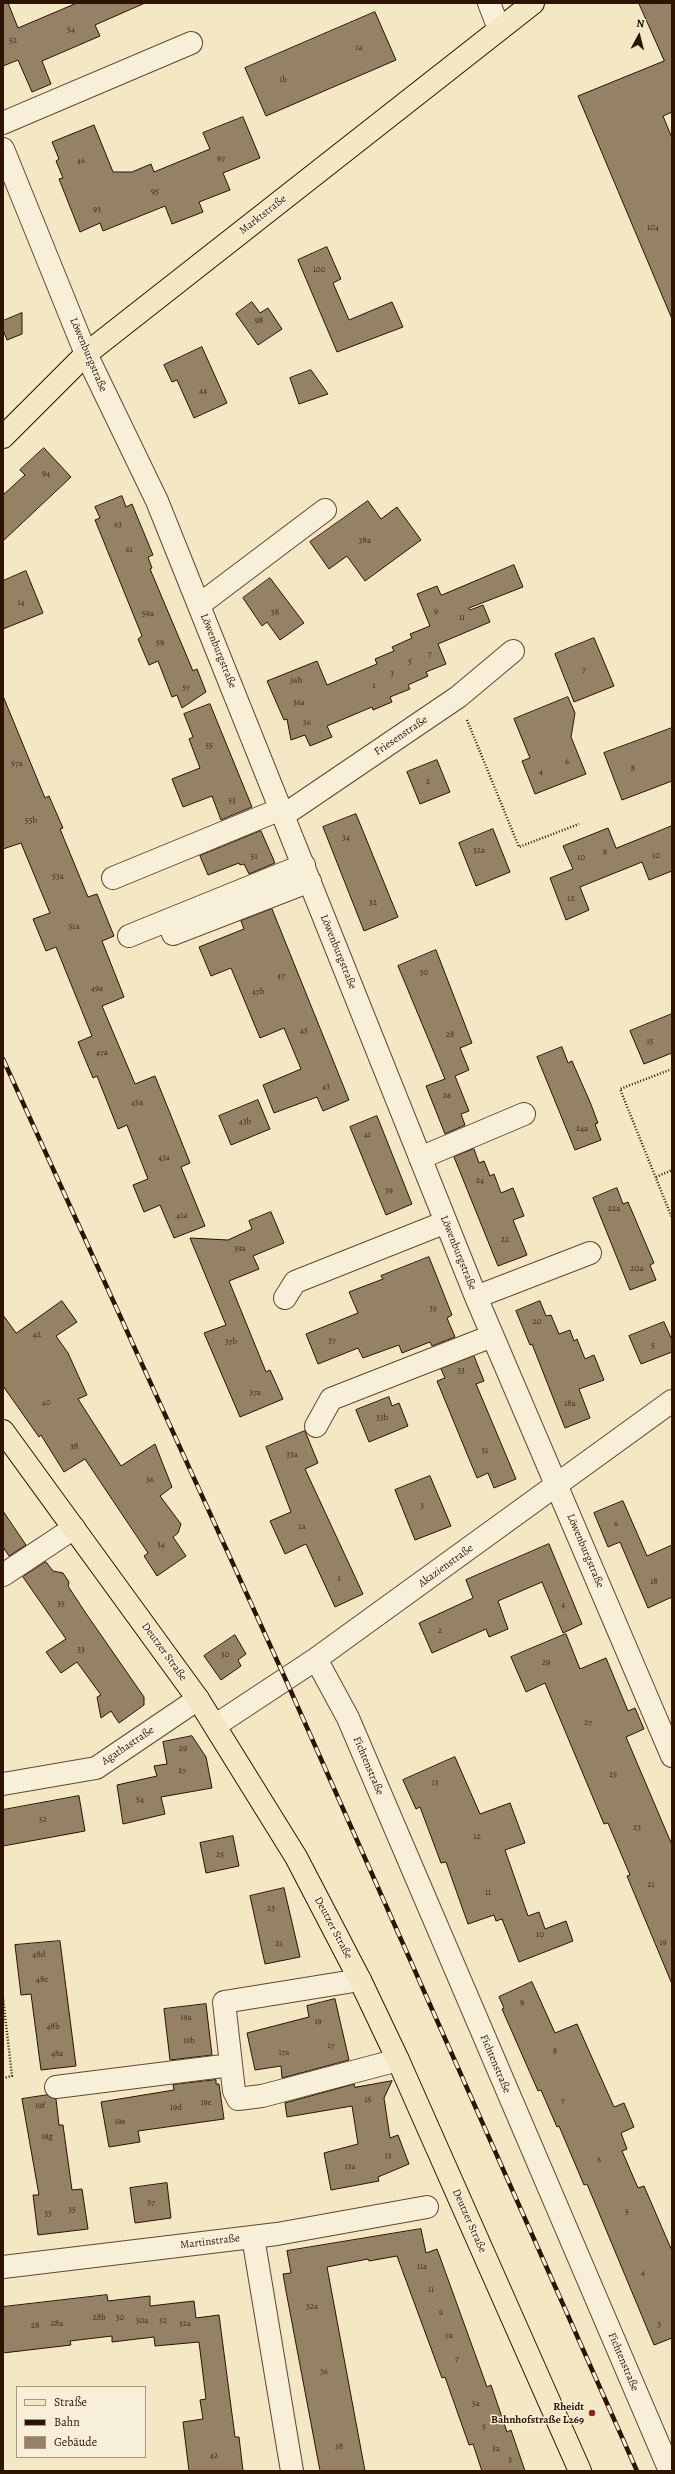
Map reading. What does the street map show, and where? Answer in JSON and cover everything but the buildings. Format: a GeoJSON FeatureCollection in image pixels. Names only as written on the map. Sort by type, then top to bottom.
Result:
{"type":"FeatureCollection","features":[{"type":"Feature","properties":{"kind":"main road","name":"Marktstraße"},"geometry":{"type":"LineString","coordinates":[[3,437],[86,354],[534,3]]}},
{"type":"Feature","properties":{"kind":"main road","name":"Deutzer Straße"},"geometry":{"type":"LineString","coordinates":[[3,1431],[198,1699],[296,1857],[360,1980],[398,2060],[580,2471]]}},
{"type":"Feature","properties":{"kind":"street"},"geometry":{"type":"LineString","coordinates":[[489,3],[499,29]]}},
{"type":"Feature","properties":{"kind":"street"},"geometry":{"type":"LineString","coordinates":[[3,123],[191,43]]}},
{"type":"Feature","properties":{"kind":"street","name":"Löwenburgstraße"},"geometry":{"type":"LineString","coordinates":[[3,149],[86,354],[157,501],[492,1336],[672,1756]]}},
{"type":"Feature","properties":{"kind":"street"},"geometry":{"type":"LineString","coordinates":[[199,605],[325,510]]}},
{"type":"Feature","properties":{"kind":"street","name":"Friesenstraße"},"geometry":{"type":"LineString","coordinates":[[114,878],[283,812],[458,697],[513,651]]}},
{"type":"Feature","properties":{"kind":"street"},"geometry":{"type":"LineString","coordinates":[[133,942],[307,873]]}},
{"type":"Feature","properties":{"kind":"street"},"geometry":{"type":"LineString","coordinates":[[420,1158],[524,1114]]}},
{"type":"Feature","properties":{"kind":"street"},"geometry":{"type":"LineString","coordinates":[[286,1298],[295,1282],[446,1222]]}},
{"type":"Feature","properties":{"kind":"street"},"geometry":{"type":"LineString","coordinates":[[476,1297],[590,1253]]}},
{"type":"Feature","properties":{"kind":"street"},"geometry":{"type":"LineString","coordinates":[[316,1426],[332,1399],[492,1336]]}},
{"type":"Feature","properties":{"kind":"street","name":"Akazienstraße"},"geometry":{"type":"LineString","coordinates":[[216,1726],[316,1659],[557,1487],[672,1401]]}},
{"type":"Feature","properties":{"kind":"street"},"geometry":{"type":"LineString","coordinates":[[3,1575],[74,1528]]}},
{"type":"Feature","properties":{"kind":"street","name":"Fichtenstraße"},"geometry":{"type":"LineString","coordinates":[[316,1659],[348,1718],[670,2471]]}},
{"type":"Feature","properties":{"kind":"street","name":"Agathastraße"},"geometry":{"type":"LineString","coordinates":[[3,1784],[96,1768],[198,1699]]}},
{"type":"Feature","properties":{"kind":"street"},"geometry":{"type":"LineString","coordinates":[[360,1980],[224,2002],[234,2090],[238,2099],[292,2089],[398,2060]]}},
{"type":"Feature","properties":{"kind":"street"},"geometry":{"type":"LineString","coordinates":[[56,2087],[231,2065]]}},
{"type":"Feature","properties":{"kind":"street"},"geometry":{"type":"LineString","coordinates":[[253,2237],[427,2207]]}},
{"type":"Feature","properties":{"kind":"street","name":"Martinstraße"},"geometry":{"type":"LineString","coordinates":[[3,2267],[253,2237],[292,2471]]}},
{"type":"Feature","properties":{"kind":"path"},"geometry":{"type":"LineString","coordinates":[[458,697],[519,847],[579,824]]}},
{"type":"Feature","properties":{"kind":"path"},"geometry":{"type":"LineString","coordinates":[[672,1069],[620,1089],[672,1218]]}},
{"type":"Feature","properties":{"kind":"path"},"geometry":{"type":"LineString","coordinates":[[656,1177],[672,1170]]}},
{"type":"Feature","properties":{"kind":"path"},"geometry":{"type":"LineString","coordinates":[[3,1998],[12,2076],[3,2078]]}},
{"type":"Feature","properties":{"kind":"railway"},"geometry":{"type":"LineString","coordinates":[[3,1059],[285,1678],[637,2471]]}},
{"type":"Feature","properties":{"kind":"place","name":"Rheidt Bahnhofstraße L269"},"geometry":{"type":"Point","coordinates":[592,2413]}}]}
